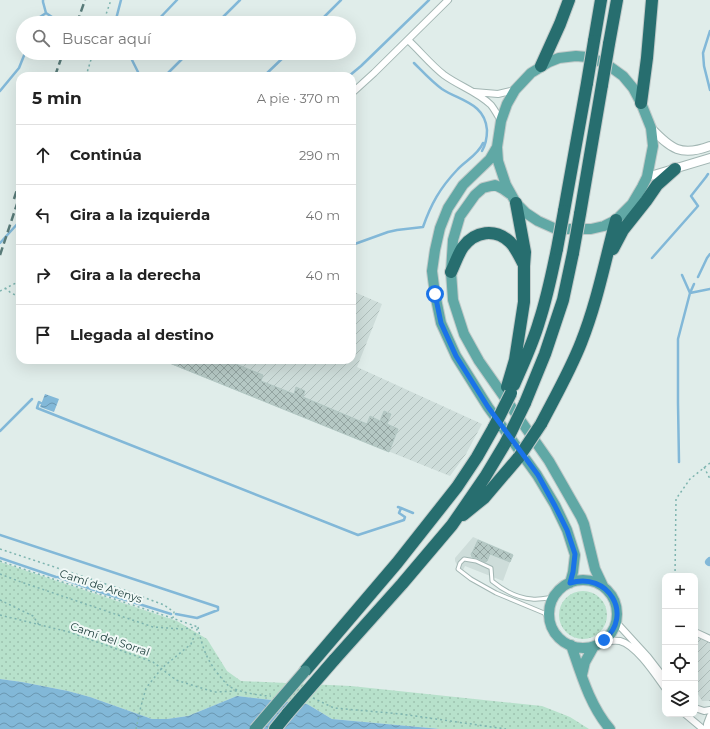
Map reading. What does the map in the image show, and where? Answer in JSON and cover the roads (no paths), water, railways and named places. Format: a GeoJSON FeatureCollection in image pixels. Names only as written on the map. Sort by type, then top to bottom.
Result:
{"type":"FeatureCollection","features":[{"type":"Feature","properties":{"kind":"highway"},"geometry":{"type":"LineString","coordinates":[[541,66],[569,0]]}},
{"type":"Feature","properties":{"kind":"highway"},"geometry":{"type":"LineString","coordinates":[[254,729],[397,562],[457,487],[477,457],[526,358],[539,322],[557,249],[601,0]]}},
{"type":"Feature","properties":{"kind":"highway"},"geometry":{"type":"LineString","coordinates":[[275,729],[452,525],[485,477],[506,442],[525,403],[545,354],[563,300],[573,253],[618,0]]}},
{"type":"Feature","properties":{"kind":"highway"},"geometry":{"type":"LineString","coordinates":[[641,103],[652,0]]}},
{"type":"Feature","properties":{"kind":"highway"},"geometry":{"type":"LineString","coordinates":[[605,262],[623,230],[657,185],[676,169]]}},
{"type":"Feature","properties":{"kind":"highway"},"geometry":{"type":"LineString","coordinates":[[509,390],[524,302],[525,252],[514,199]]}},
{"type":"Feature","properties":{"kind":"highway"},"geometry":{"type":"LineString","coordinates":[[452,525],[484,498],[519,457],[541,424],[567,376],[581,343],[592,311],[616,220]]}},
{"type":"Feature","properties":{"kind":"highway"},"geometry":{"type":"LineString","coordinates":[[451,272],[463,247],[476,235],[482,233],[502,236],[509,241],[516,248],[524,266]]}},
{"type":"Feature","properties":{"kind":"main road"},"geometry":{"type":"LineString","coordinates":[[514,199],[506,185],[498,160],[497,147],[501,121],[507,104],[515,90],[531,73],[541,66],[559,58],[576,56],[587,57],[605,62],[623,76],[633,88],[652,128],[653,146],[647,177],[632,204],[616,220],[592,230],[556,229],[538,221],[526,212],[503,189],[495,185],[483,188],[475,195],[460,216],[453,240],[451,272],[453,300],[464,334],[479,361],[549,461],[581,517],[595,569],[603,586],[610,593],[615,602],[617,612],[616,622],[612,632],[606,639],[598,644],[582,648],[571,645],[562,640],[552,627],[550,621],[549,613],[554,597],[561,589],[570,583],[581,580],[603,586]]}},
{"type":"Feature","properties":{"kind":"main road"},"geometry":{"type":"LineString","coordinates":[[497,147],[490,159],[463,185],[448,208],[440,228],[435,250],[432,271],[435,294],[441,323],[456,356],[488,407],[538,475],[567,530],[575,554],[570,583]]}},
{"type":"Feature","properties":{"kind":"main road"},"geometry":{"type":"LineString","coordinates":[[582,675],[585,662],[598,644]]}},
{"type":"Feature","properties":{"kind":"main road"},"geometry":{"type":"LineString","coordinates":[[571,645],[590,697],[603,721],[610,729]]}},
{"type":"Feature","properties":{"kind":"street"},"geometry":{"type":"LineString","coordinates":[[356,90],[448,0]]}},
{"type":"Feature","properties":{"kind":"street"},"geometry":{"type":"LineString","coordinates":[[408,40],[443,74],[474,92],[490,104],[496,111],[501,121]]}},
{"type":"Feature","properties":{"kind":"street"},"geometry":{"type":"LineString","coordinates":[[474,92],[498,94],[515,90]]}},
{"type":"Feature","properties":{"kind":"street"},"geometry":{"type":"LineString","coordinates":[[652,128],[663,141],[676,149],[693,151],[710,146]]}},
{"type":"Feature","properties":{"kind":"street"},"geometry":{"type":"LineString","coordinates":[[647,177],[710,158]]}},
{"type":"Feature","properties":{"kind":"street"},"geometry":{"type":"LineString","coordinates":[[616,622],[648,657],[662,675]]}},
{"type":"Feature","properties":{"kind":"street"},"geometry":{"type":"LineString","coordinates":[[698,633],[710,639]]}},
{"type":"Feature","properties":{"kind":"street"},"geometry":{"type":"LineString","coordinates":[[598,644],[612,640],[621,642],[632,648],[648,664],[662,684]]}},
{"type":"Feature","properties":{"kind":"street"},"geometry":{"type":"LineString","coordinates":[[698,709],[704,711],[710,710]]}},
{"type":"Feature","properties":{"kind":"street"},"geometry":{"type":"LineString","coordinates":[[707,729],[710,716]]}},
{"type":"Feature","properties":{"kind":"street"},"geometry":{"type":"LineString","coordinates":[[689,717],[703,729]]}},
{"type":"Feature","properties":{"kind":"lane"},"geometry":{"type":"LineString","coordinates":[[550,621],[544,614],[496,593],[471,579],[458,568],[464,559],[476,561],[491,568],[492,581],[508,592],[532,599],[554,597]]}},
{"type":"Feature","properties":{"kind":"water"},"geometry":{"type":"Polygon","coordinates":[[[45,394],[59,399],[54,412],[40,407],[45,394]]]}},
{"type":"Feature","properties":{"kind":"water"},"geometry":{"type":"Polygon","coordinates":[[[0,679],[68,691],[90,697],[152,719],[167,719],[188,716],[237,696],[307,704],[332,719],[440,729],[0,729],[0,679]]]}},
{"type":"Feature","properties":{"kind":"waterway"},"geometry":{"type":"LineString","coordinates":[[43,0],[46,13],[50,16]]}},
{"type":"Feature","properties":{"kind":"waterway"},"geometry":{"type":"LineString","coordinates":[[117,16],[121,0]]}},
{"type":"Feature","properties":{"kind":"waterway"},"geometry":{"type":"LineString","coordinates":[[162,16],[177,0]]}},
{"type":"Feature","properties":{"kind":"waterway"},"geometry":{"type":"LineString","coordinates":[[224,16],[240,0]]}},
{"type":"Feature","properties":{"kind":"waterway"},"geometry":{"type":"LineString","coordinates":[[325,16],[341,0]]}},
{"type":"Feature","properties":{"kind":"waterway"},"geometry":{"type":"LineString","coordinates":[[354,72],[429,0]]}},
{"type":"Feature","properties":{"kind":"waterway"},"geometry":{"type":"LineString","coordinates":[[42,16],[46,13]]}},
{"type":"Feature","properties":{"kind":"waterway"},"geometry":{"type":"LineString","coordinates":[[710,31],[703,53],[704,66],[710,90]]}},
{"type":"Feature","properties":{"kind":"waterway"},"geometry":{"type":"LineString","coordinates":[[0,91],[19,68],[22,60]]}},
{"type":"Feature","properties":{"kind":"waterway"},"geometry":{"type":"LineString","coordinates":[[132,60],[138,72]]}},
{"type":"Feature","properties":{"kind":"waterway"},"geometry":{"type":"LineString","coordinates":[[169,72],[181,60]]}},
{"type":"Feature","properties":{"kind":"waterway"},"geometry":{"type":"LineString","coordinates":[[268,72],[281,60]]}},
{"type":"Feature","properties":{"kind":"waterway"},"geometry":{"type":"LineString","coordinates":[[414,63],[438,86],[477,108],[482,114],[487,130],[486,141],[482,151]]}},
{"type":"Feature","properties":{"kind":"waterway"},"geometry":{"type":"LineString","coordinates":[[356,244],[388,232],[423,227],[429,211],[441,190],[457,170],[478,151],[483,143]]}},
{"type":"Feature","properties":{"kind":"waterway"},"geometry":{"type":"LineString","coordinates":[[652,258],[698,206],[691,196],[708,174]]}},
{"type":"Feature","properties":{"kind":"waterway"},"geometry":{"type":"LineString","coordinates":[[0,243],[16,225]]}},
{"type":"Feature","properties":{"kind":"waterway"},"geometry":{"type":"LineString","coordinates":[[698,277],[710,254]]}},
{"type":"Feature","properties":{"kind":"waterway"},"geometry":{"type":"LineString","coordinates":[[682,275],[690,293],[710,289]]}},
{"type":"Feature","properties":{"kind":"waterway"},"geometry":{"type":"LineString","coordinates":[[679,462],[678,339],[690,293],[694,284]]}},
{"type":"Feature","properties":{"kind":"waterway"},"geometry":{"type":"LineString","coordinates":[[0,431],[32,399]]}},
{"type":"Feature","properties":{"kind":"waterway"},"geometry":{"type":"LineString","coordinates":[[41,403],[39,402],[37,408],[358,535],[404,520],[405,517],[399,513],[401,508],[398,507]]}},
{"type":"Feature","properties":{"kind":"waterway"},"geometry":{"type":"LineString","coordinates":[[401,508],[413,513]]}},
{"type":"Feature","properties":{"kind":"waterway"},"geometry":{"type":"LineString","coordinates":[[0,535],[218,607],[218,610],[197,618],[176,614]]}},
{"type":"Feature","properties":{"kind":"waterway"},"geometry":{"type":"LineString","coordinates":[[0,558],[56,577]]}},
{"type":"Feature","properties":{"kind":"waterway"},"geometry":{"type":"LineString","coordinates":[[58,577],[94,590]]}},
{"type":"Feature","properties":{"kind":"waterway"},"geometry":{"type":"LineString","coordinates":[[97,591],[171,614]]}},
{"type":"Feature","properties":{"kind":"railway"},"geometry":{"type":"LineString","coordinates":[[79,16],[85,0]]}},
{"type":"Feature","properties":{"kind":"railway"},"geometry":{"type":"LineString","coordinates":[[56,72],[61,60]]}},
{"type":"Feature","properties":{"kind":"railway"},"geometry":{"type":"LineString","coordinates":[[14,199],[16,193]]}},
{"type":"Feature","properties":{"kind":"railway"},"geometry":{"type":"LineString","coordinates":[[0,255],[16,207]]}}]}
